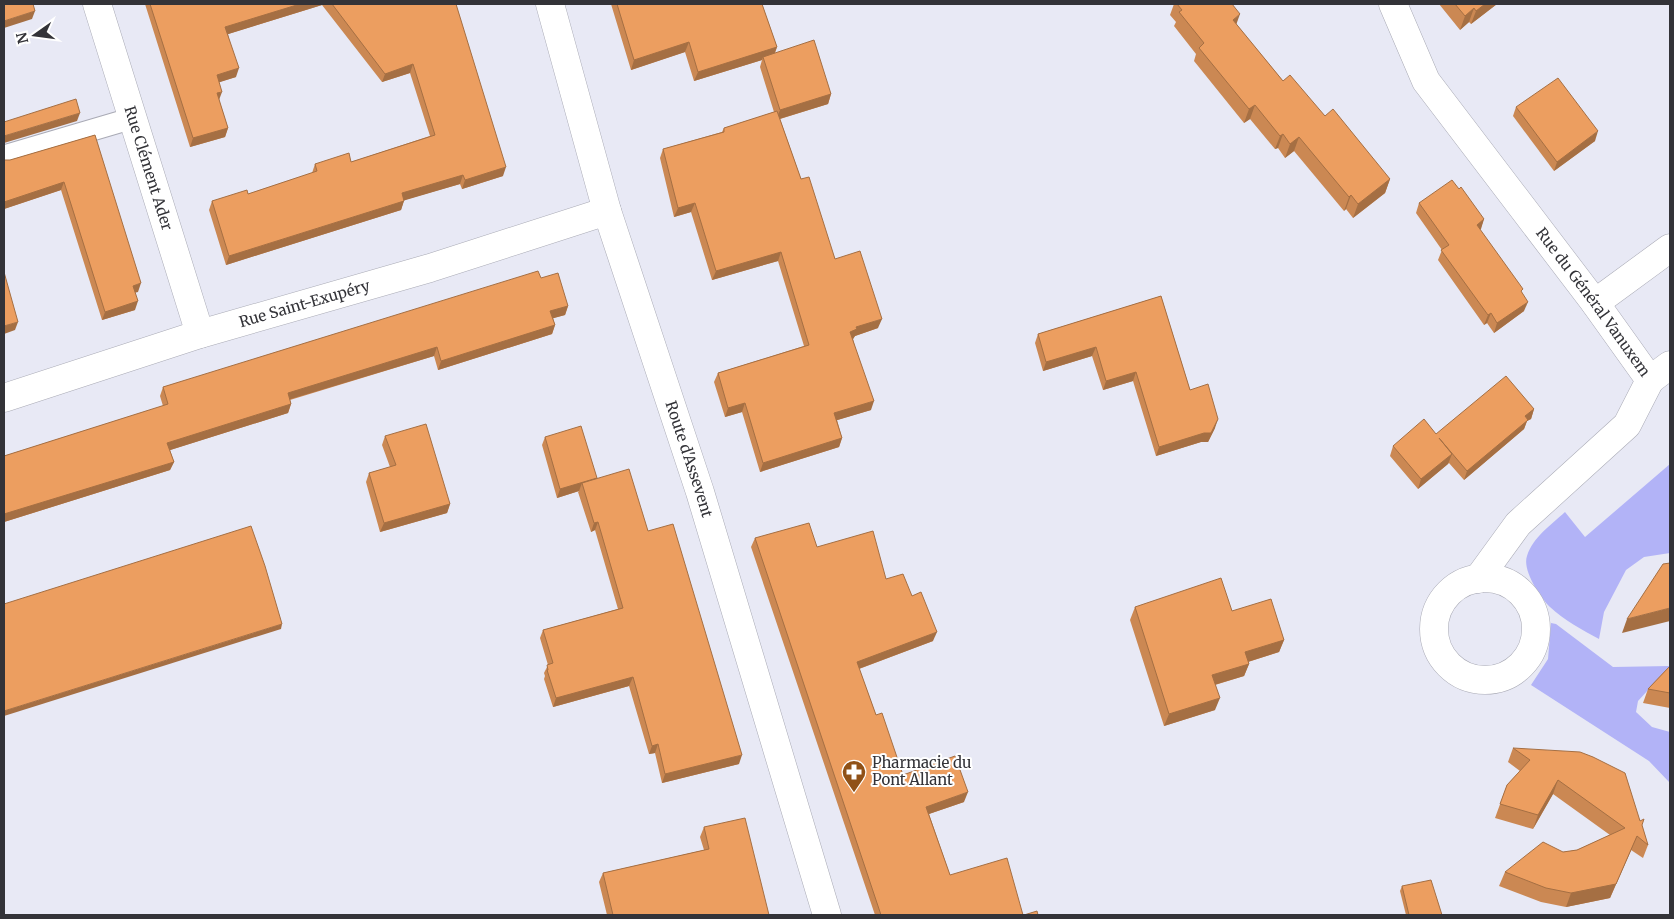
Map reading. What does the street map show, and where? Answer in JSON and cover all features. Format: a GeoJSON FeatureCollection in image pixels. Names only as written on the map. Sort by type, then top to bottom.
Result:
{"type":"FeatureCollection","features":[{"type":"Feature","properties":{"kind":"street","name":"Rue Clément Ader"},"geometry":{"type":"LineString","coordinates":[[97,4],[200,334]]}},
{"type":"Feature","properties":{"kind":"street","name":"Route d'Assevent"},"geometry":{"type":"LineString","coordinates":[[550,4],[607,211],[702,500],[827,915]]}},
{"type":"Feature","properties":{"kind":"street","name":"Rue du Général Vanuxem"},"geometry":{"type":"LineString","coordinates":[[1393,4],[1426,81],[1595,302],[1660,373],[1628,425],[1518,524],[1478,579]]}},
{"type":"Feature","properties":{"kind":"street","name":"Rue Saint-Exupéry"},"geometry":{"type":"LineString","coordinates":[[4,398],[200,334],[430,268],[607,211]]}},
{"type":"Feature","properties":{"kind":"street"},"geometry":{"type":"LineString","coordinates":[[1595,302],[1670,248]]}},
{"type":"Feature","properties":{"kind":"lane"},"geometry":{"type":"LineString","coordinates":[[4,156],[133,118]]}},
{"type":"Feature","properties":{"kind":"shaded area"},"geometry":{"type":"Polygon","coordinates":[[[1670,464],[1670,553],[1644,557],[1626,570],[1604,612],[1599,639],[1555,612],[1546,603],[1529,576],[1526,562],[1527,556],[1538,537],[1565,512],[1585,537],[1670,464]]]}},
{"type":"Feature","properties":{"kind":"shaded area"},"geometry":{"type":"Polygon","coordinates":[[[1551,623],[1556,624],[1613,667],[1670,666],[1638,701],[1636,712],[1652,727],[1670,732],[1670,783],[1649,761],[1531,685],[1548,659],[1551,623]]]}},
{"type":"Feature","properties":{"kind":"building"},"geometry":{"type":"Polygon","coordinates":[[[4,4],[33,4],[35,11],[4,21],[4,4]]]}},
{"type":"Feature","properties":{"kind":"building"},"geometry":{"type":"Polygon","coordinates":[[[150,4],[300,4],[225,27],[239,68],[217,75],[222,92],[217,93],[228,128],[193,138],[150,4]]]}},
{"type":"Feature","properties":{"kind":"building"},"geometry":{"type":"Polygon","coordinates":[[[332,4],[456,4],[506,167],[465,180],[463,175],[402,193],[404,201],[229,256],[212,201],[247,190],[248,194],[317,171],[315,164],[349,153],[351,162],[435,135],[413,64],[385,74],[332,4]]]}},
{"type":"Feature","properties":{"kind":"building"},"geometry":{"type":"Polygon","coordinates":[[[617,4],[762,4],[777,47],[698,72],[689,42],[634,60],[617,4]]]}},
{"type":"Feature","properties":{"kind":"building"},"geometry":{"type":"Polygon","coordinates":[[[1177,4],[1232,4],[1240,14],[1233,20],[1283,81],[1290,75],[1325,116],[1333,109],[1390,179],[1358,204],[1351,195],[1349,197],[1299,137],[1290,144],[1283,134],[1280,136],[1255,105],[1249,109],[1199,48],[1204,43],[1179,12],[1182,10],[1177,4]]]}},
{"type":"Feature","properties":{"kind":"building"},"geometry":{"type":"Polygon","coordinates":[[[1455,4],[1485,4],[1476,11],[1474,8],[1465,16],[1455,4]]]}},
{"type":"Feature","properties":{"kind":"building"},"geometry":{"type":"Polygon","coordinates":[[[814,40],[831,94],[780,110],[763,57],[814,40]]]}},
{"type":"Feature","properties":{"kind":"building"},"geometry":{"type":"Polygon","coordinates":[[[1558,78],[1598,131],[1557,162],[1516,107],[1558,78]]]}},
{"type":"Feature","properties":{"kind":"building"},"geometry":{"type":"Polygon","coordinates":[[[76,99],[80,113],[4,136],[4,122],[76,99]]]}},
{"type":"Feature","properties":{"kind":"building"},"geometry":{"type":"Polygon","coordinates":[[[777,111],[801,179],[809,177],[835,259],[860,251],[882,319],[856,327],[857,329],[850,332],[874,401],[834,413],[842,438],[763,463],[745,403],[728,408],[718,373],[809,345],[781,252],[716,271],[695,203],[678,208],[663,149],[724,132],[724,128],[777,111]]]}},
{"type":"Feature","properties":{"kind":"building"},"geometry":{"type":"Polygon","coordinates":[[[95,135],[141,283],[133,286],[138,301],[105,312],[64,182],[4,202],[4,160],[10,160],[95,135]]]}},
{"type":"Feature","properties":{"kind":"building"},"geometry":{"type":"Polygon","coordinates":[[[1452,180],[1459,189],[1461,187],[1484,219],[1477,225],[1523,289],[1521,291],[1528,302],[1497,323],[1491,313],[1488,315],[1441,250],[1449,245],[1419,203],[1452,180]]]}},
{"type":"Feature","properties":{"kind":"building"},"geometry":{"type":"Polygon","coordinates":[[[538,271],[541,278],[558,273],[568,306],[550,311],[555,325],[441,361],[437,347],[288,393],[291,404],[167,443],[174,462],[4,514],[4,456],[168,404],[163,387],[538,271]]]}},
{"type":"Feature","properties":{"kind":"building"},"geometry":{"type":"Polygon","coordinates":[[[4,272],[18,322],[4,326],[4,272]]]}},
{"type":"Feature","properties":{"kind":"building"},"geometry":{"type":"Polygon","coordinates":[[[1161,296],[1190,390],[1208,384],[1218,419],[1211,433],[1204,433],[1159,447],[1136,372],[1106,381],[1096,347],[1046,362],[1038,334],[1161,296]]]}},
{"type":"Feature","properties":{"kind":"building"},"geometry":{"type":"Polygon","coordinates":[[[1506,376],[1534,409],[1525,416],[1528,420],[1467,471],[1439,438],[1452,454],[1421,479],[1393,446],[1424,419],[1436,434],[1506,376]]]}},
{"type":"Feature","properties":{"kind":"building"},"geometry":{"type":"Polygon","coordinates":[[[426,424],[450,504],[384,523],[369,473],[396,465],[385,436],[426,424]]]}},
{"type":"Feature","properties":{"kind":"building"},"geometry":{"type":"Polygon","coordinates":[[[581,426],[597,478],[560,489],[545,437],[581,426]]]}},
{"type":"Feature","properties":{"kind":"building"},"geometry":{"type":"Polygon","coordinates":[[[629,469],[648,531],[673,524],[742,755],[665,774],[658,744],[652,746],[633,677],[556,698],[547,670],[547,665],[553,663],[543,630],[623,608],[598,522],[594,523],[582,483],[629,469]]]}},
{"type":"Feature","properties":{"kind":"building"},"geometry":{"type":"Polygon","coordinates":[[[809,523],[817,547],[873,531],[886,579],[903,574],[912,596],[921,592],[937,632],[857,662],[876,715],[882,713],[903,775],[955,756],[968,792],[926,807],[950,875],[1007,858],[1023,915],[881,915],[755,538],[809,523]]]}},
{"type":"Feature","properties":{"kind":"building"},"geometry":{"type":"Polygon","coordinates":[[[251,526],[282,624],[4,711],[4,604],[251,526]]]}},
{"type":"Feature","properties":{"kind":"building"},"geometry":{"type":"Polygon","coordinates":[[[1670,563],[1670,608],[1627,619],[1663,564],[1670,563]]]}},
{"type":"Feature","properties":{"kind":"building"},"geometry":{"type":"Polygon","coordinates":[[[1221,578],[1232,611],[1271,599],[1284,640],[1245,652],[1249,664],[1212,675],[1220,698],[1169,714],[1135,607],[1221,578]]]}},
{"type":"Feature","properties":{"kind":"building"},"geometry":{"type":"Polygon","coordinates":[[[1670,666],[1670,693],[1648,689],[1670,666]]]}},
{"type":"Feature","properties":{"kind":"building"},"geometry":{"type":"Polygon","coordinates":[[[1513,748],[1580,752],[1625,773],[1640,821],[1644,819],[1642,825],[1648,845],[1637,836],[1616,884],[1571,893],[1546,888],[1505,872],[1543,842],[1563,852],[1577,850],[1625,828],[1558,780],[1538,815],[1500,804],[1507,785],[1530,760],[1513,748]]]}},
{"type":"Feature","properties":{"kind":"building"},"geometry":{"type":"Polygon","coordinates":[[[745,818],[769,915],[613,915],[603,873],[709,849],[704,827],[745,818]]]}},
{"type":"Feature","properties":{"kind":"building"},"geometry":{"type":"Polygon","coordinates":[[[1431,880],[1442,915],[1409,915],[1402,886],[1431,880]]]}},
{"type":"Feature","properties":{"kind":"building"},"geometry":{"type":"Polygon","coordinates":[[[1037,911],[1038,915],[1024,915],[1037,911]]]}},
{"type":"Feature","properties":{"kind":"place","name":"Pharmacie du Pont Allant"},"geometry":{"type":"Point","coordinates":[854,793]}}]}
